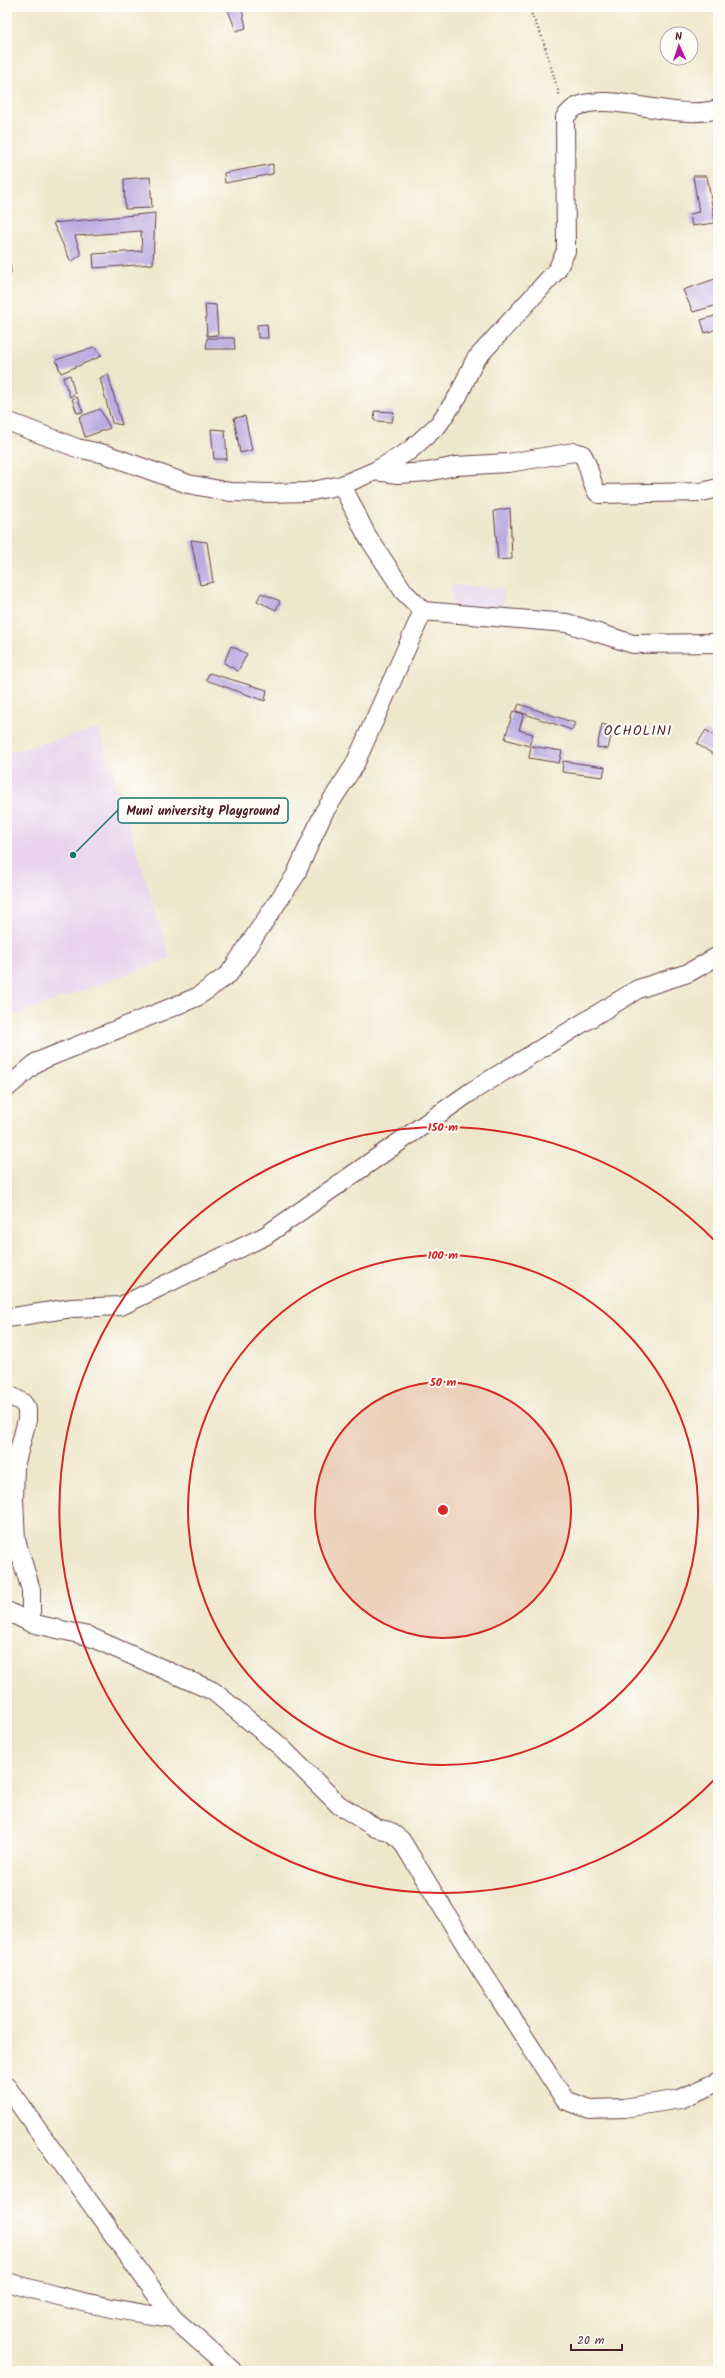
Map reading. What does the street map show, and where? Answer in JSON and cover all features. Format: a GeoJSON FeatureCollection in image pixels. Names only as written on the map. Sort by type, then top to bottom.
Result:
{"type":"FeatureCollection","features":[{"type":"Feature","properties":{"kind":"street"},"geometry":{"type":"LineString","coordinates":[[7,421],[77,448],[105,454],[188,484],[230,492],[308,492],[342,485],[375,471],[409,451],[438,426],[458,396],[475,360],[557,270],[566,251],[564,117],[575,107],[588,103],[616,103],[685,113],[706,112],[718,109]]}},
{"type":"Feature","properties":{"kind":"street"},"geometry":{"type":"LineString","coordinates":[[375,471],[398,474],[427,472],[456,466],[508,462],[574,452],[582,454],[587,460],[595,488],[599,494],[702,492],[718,488]]}},
{"type":"Feature","properties":{"kind":"street"},"geometry":{"type":"LineString","coordinates":[[342,485],[366,534],[404,592],[423,611],[567,623],[632,644],[718,643]]}},
{"type":"Feature","properties":{"kind":"street"},"geometry":{"type":"LineString","coordinates":[[7,1088],[37,1062],[197,997],[230,974],[295,876],[324,812],[354,766],[423,611]]}},
{"type":"Feature","properties":{"kind":"street"},"geometry":{"type":"LineString","coordinates":[[7,1318],[72,1308],[121,1306],[265,1236],[472,1091],[638,989],[688,973],[718,956]]}},
{"type":"Feature","properties":{"kind":"street"},"geometry":{"type":"LineString","coordinates":[[7,1394],[22,1402],[27,1409],[27,1420],[15,1466],[14,1499],[16,1540],[31,1590],[31,1623]]}},
{"type":"Feature","properties":{"kind":"street"},"geometry":{"type":"LineString","coordinates":[[7,1611],[31,1623],[88,1636],[213,1691],[280,1746],[339,1805],[376,1828],[389,1831],[401,1840],[479,1967],[566,2100],[590,2109],[624,2108],[680,2099],[718,2082]]}},
{"type":"Feature","properties":{"kind":"street"},"geometry":{"type":"LineString","coordinates":[[7,2087],[173,2318],[233,2371]]}},
{"type":"Feature","properties":{"kind":"street"},"geometry":{"type":"LineString","coordinates":[[7,2282],[78,2303],[129,2313],[173,2318]]}},
{"type":"Feature","properties":{"kind":"path"},"geometry":{"type":"LineString","coordinates":[[528,7],[542,37],[564,117]]}},
{"type":"Feature","properties":{"kind":"shaded area"},"geometry":{"type":"Polygon","coordinates":[[[451,585],[504,589],[502,610],[453,609],[451,585]]]}},
{"type":"Feature","properties":{"kind":"shaded area"},"geometry":{"type":"Polygon","coordinates":[[[99,729],[170,958],[7,1018],[7,753],[99,729]]]}},
{"type":"Feature","properties":{"kind":"building"},"geometry":{"type":"Polygon","coordinates":[[[227,7],[249,7],[242,9],[246,28],[236,31],[227,7]]]}},
{"type":"Feature","properties":{"kind":"building"},"geometry":{"type":"Polygon","coordinates":[[[273,164],[273,174],[225,183],[224,173],[273,164]]]}},
{"type":"Feature","properties":{"kind":"building"},"geometry":{"type":"Polygon","coordinates":[[[693,176],[707,176],[715,223],[692,226],[690,214],[699,212],[693,176]]]}},
{"type":"Feature","properties":{"kind":"building"},"geometry":{"type":"Polygon","coordinates":[[[150,177],[152,208],[125,209],[124,179],[150,177]]]}},
{"type":"Feature","properties":{"kind":"building"},"geometry":{"type":"Polygon","coordinates":[[[155,213],[153,264],[94,268],[93,254],[142,251],[141,231],[75,236],[81,255],[71,262],[53,223],[155,213]]]}},
{"type":"Feature","properties":{"kind":"building"},"geometry":{"type":"Polygon","coordinates":[[[7,263],[10,263],[11,273],[7,274],[7,263]]]}},
{"type":"Feature","properties":{"kind":"building"},"geometry":{"type":"Polygon","coordinates":[[[718,278],[718,305],[693,312],[683,290],[718,278]]]}},
{"type":"Feature","properties":{"kind":"building"},"geometry":{"type":"Polygon","coordinates":[[[205,304],[216,305],[218,335],[207,336],[205,304]]]}},
{"type":"Feature","properties":{"kind":"building"},"geometry":{"type":"Polygon","coordinates":[[[718,315],[718,329],[705,333],[701,320],[718,315]]]}},
{"type":"Feature","properties":{"kind":"building"},"geometry":{"type":"Polygon","coordinates":[[[267,324],[268,338],[258,338],[257,325],[267,324]]]}},
{"type":"Feature","properties":{"kind":"building"},"geometry":{"type":"Polygon","coordinates":[[[207,338],[234,338],[235,349],[206,349],[207,338]]]}},
{"type":"Feature","properties":{"kind":"building"},"geometry":{"type":"Polygon","coordinates":[[[94,347],[102,356],[61,373],[56,360],[94,347]]]}},
{"type":"Feature","properties":{"kind":"building"},"geometry":{"type":"Polygon","coordinates":[[[108,374],[122,425],[112,423],[100,378],[108,374]]]}},
{"type":"Feature","properties":{"kind":"building"},"geometry":{"type":"Polygon","coordinates":[[[70,375],[75,394],[70,397],[63,378],[70,375]]]}},
{"type":"Feature","properties":{"kind":"building"},"geometry":{"type":"Polygon","coordinates":[[[77,397],[83,412],[77,413],[72,399],[77,397]]]}},
{"type":"Feature","properties":{"kind":"building"},"geometry":{"type":"Polygon","coordinates":[[[100,409],[110,428],[85,437],[79,417],[100,409]]]}},
{"type":"Feature","properties":{"kind":"building"},"geometry":{"type":"Polygon","coordinates":[[[374,411],[394,412],[392,422],[375,421],[374,411]]]}},
{"type":"Feature","properties":{"kind":"building"},"geometry":{"type":"Polygon","coordinates":[[[245,416],[252,450],[240,453],[234,418],[245,416]]]}},
{"type":"Feature","properties":{"kind":"building"},"geometry":{"type":"Polygon","coordinates":[[[211,429],[225,430],[227,459],[214,459],[211,429]]]}},
{"type":"Feature","properties":{"kind":"building"},"geometry":{"type":"Polygon","coordinates":[[[510,508],[512,559],[498,560],[494,511],[510,508]]]}},
{"type":"Feature","properties":{"kind":"building"},"geometry":{"type":"Polygon","coordinates":[[[191,540],[207,542],[213,582],[200,585],[191,540]]]}},
{"type":"Feature","properties":{"kind":"building"},"geometry":{"type":"Polygon","coordinates":[[[261,593],[280,601],[276,610],[257,601],[261,593]]]}},
{"type":"Feature","properties":{"kind":"building"},"geometry":{"type":"Polygon","coordinates":[[[231,646],[247,654],[238,671],[224,663],[231,646]]]}},
{"type":"Feature","properties":{"kind":"building"},"geometry":{"type":"Polygon","coordinates":[[[209,673],[267,690],[265,701],[206,680],[209,673]]]}},
{"type":"Feature","properties":{"kind":"building"},"geometry":{"type":"Polygon","coordinates":[[[519,704],[575,723],[572,730],[516,711],[519,704]]]}},
{"type":"Feature","properties":{"kind":"building"},"geometry":{"type":"Polygon","coordinates":[[[513,711],[524,714],[519,730],[533,734],[529,746],[505,739],[513,711]]]}},
{"type":"Feature","properties":{"kind":"building"},"geometry":{"type":"Polygon","coordinates":[[[602,724],[613,727],[608,749],[597,747],[602,724]]]}},
{"type":"Feature","properties":{"kind":"building"},"geometry":{"type":"Polygon","coordinates":[[[706,730],[718,738],[718,757],[697,744],[706,730]]]}},
{"type":"Feature","properties":{"kind":"building"},"geometry":{"type":"Polygon","coordinates":[[[531,746],[562,751],[559,763],[529,758],[531,746]]]}},
{"type":"Feature","properties":{"kind":"building"},"geometry":{"type":"Polygon","coordinates":[[[563,761],[605,767],[603,777],[562,772],[563,761]]]}},
{"type":"Feature","properties":{"kind":"place","name":"Muni university Playground"},"geometry":{"type":"Point","coordinates":[73,855]}},
{"type":"Feature","properties":{"kind":"district","name":"OCHOLINI"},"geometry":{"type":"Point","coordinates":[638,731]}}]}
